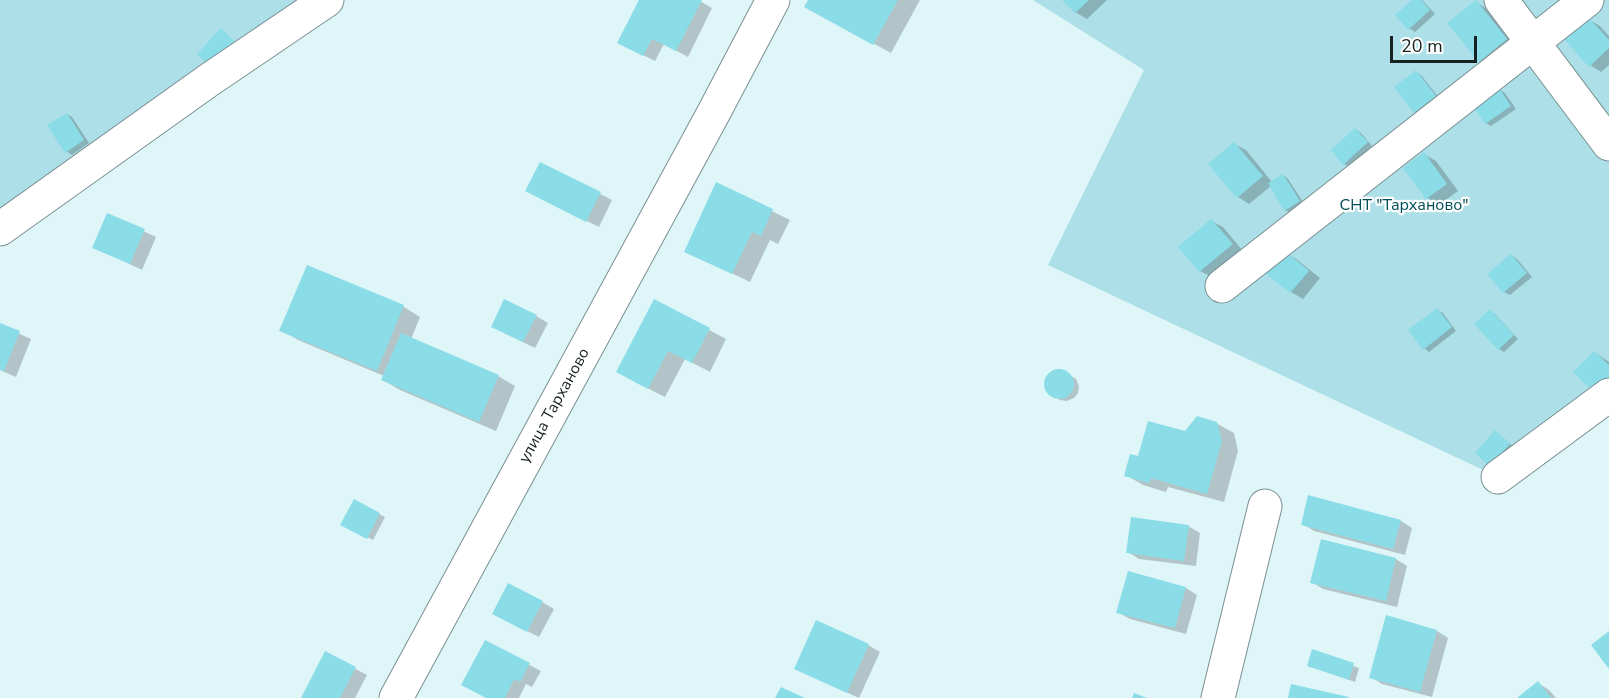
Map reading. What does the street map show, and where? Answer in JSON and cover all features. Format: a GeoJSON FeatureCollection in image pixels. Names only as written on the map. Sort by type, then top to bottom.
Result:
{"type":"FeatureCollection","features":[{"type":"Feature","properties":{"kind":"street"},"geometry":{"type":"LineString","coordinates":[[0,229],[209,80],[327,0]]}},
{"type":"Feature","properties":{"kind":"street","name":"улица Тарханово"},"geometry":{"type":"LineString","coordinates":[[396,698],[773,0]]}},
{"type":"Feature","properties":{"kind":"street"},"geometry":{"type":"LineString","coordinates":[[1500,0],[1609,144]]}},
{"type":"Feature","properties":{"kind":"street"},"geometry":{"type":"LineString","coordinates":[[1222,286],[1587,0]]}},
{"type":"Feature","properties":{"kind":"street"},"geometry":{"type":"LineString","coordinates":[[1498,477],[1609,395]]}},
{"type":"Feature","properties":{"kind":"street"},"geometry":{"type":"LineString","coordinates":[[1218,698],[1265,506]]}},
{"type":"Feature","properties":{"kind":"green space"},"geometry":{"type":"Polygon","coordinates":[[[0,0],[315,0],[0,227],[0,0]]]}},
{"type":"Feature","properties":{"kind":"green space","name":"СНТ \"Тарханово\""},"geometry":{"type":"Polygon","coordinates":[[[1033,0],[1609,0],[1609,395],[1498,477],[1048,265],[1144,70],[1033,0]]]}},
{"type":"Feature","properties":{"kind":"building"},"geometry":{"type":"Polygon","coordinates":[[[639,0],[702,0],[676,51],[652,39],[643,56],[617,43],[639,0]]]}},
{"type":"Feature","properties":{"kind":"building"},"geometry":{"type":"Polygon","coordinates":[[[808,0],[898,0],[873,45],[804,7],[808,0]]]}},
{"type":"Feature","properties":{"kind":"building"},"geometry":{"type":"Polygon","coordinates":[[[1062,0],[1089,0],[1075,13],[1062,0]]]}},
{"type":"Feature","properties":{"kind":"building"},"geometry":{"type":"Polygon","coordinates":[[[1412,0],[1421,0],[1430,10],[1408,30],[1395,15],[1412,0]]]}},
{"type":"Feature","properties":{"kind":"building"},"geometry":{"type":"Polygon","coordinates":[[[1476,0],[1507,39],[1479,62],[1447,23],[1476,0]]]}},
{"type":"Feature","properties":{"kind":"building"},"geometry":{"type":"Polygon","coordinates":[[[1588,17],[1609,40],[1609,48],[1589,67],[1564,39],[1588,17]]]}},
{"type":"Feature","properties":{"kind":"building"},"geometry":{"type":"Polygon","coordinates":[[[221,28],[236,43],[212,69],[197,54],[221,28]]]}},
{"type":"Feature","properties":{"kind":"building"},"geometry":{"type":"Polygon","coordinates":[[[1416,70],[1436,96],[1414,113],[1394,87],[1416,70]]]}},
{"type":"Feature","properties":{"kind":"building"},"geometry":{"type":"Polygon","coordinates":[[[1499,88],[1511,106],[1485,124],[1473,106],[1499,88]]]}},
{"type":"Feature","properties":{"kind":"building"},"geometry":{"type":"Polygon","coordinates":[[[67,113],[84,140],[65,153],[47,125],[67,113]]]}},
{"type":"Feature","properties":{"kind":"building"},"geometry":{"type":"Polygon","coordinates":[[[1355,128],[1368,142],[1343,165],[1331,150],[1355,128]]]}},
{"type":"Feature","properties":{"kind":"building"},"geometry":{"type":"Polygon","coordinates":[[[1234,142],[1263,176],[1237,198],[1208,164],[1234,142]]]}},
{"type":"Feature","properties":{"kind":"building"},"geometry":{"type":"Polygon","coordinates":[[[1424,152],[1447,184],[1426,199],[1403,168],[1424,152]]]}},
{"type":"Feature","properties":{"kind":"building"},"geometry":{"type":"Polygon","coordinates":[[[540,162],[601,192],[586,222],[525,191],[540,162]]]}},
{"type":"Feature","properties":{"kind":"building"},"geometry":{"type":"Polygon","coordinates":[[[1283,174],[1300,201],[1284,211],[1268,183],[1283,174]]]}},
{"type":"Feature","properties":{"kind":"building"},"geometry":{"type":"Polygon","coordinates":[[[716,182],[773,209],[761,236],[752,232],[732,274],[684,252],[716,182]]]}},
{"type":"Feature","properties":{"kind":"building"},"geometry":{"type":"Polygon","coordinates":[[[107,213],[145,229],[130,264],[92,248],[107,213]]]}},
{"type":"Feature","properties":{"kind":"building"},"geometry":{"type":"Polygon","coordinates":[[[1211,219],[1233,244],[1199,272],[1178,247],[1211,219]]]}},
{"type":"Feature","properties":{"kind":"building"},"geometry":{"type":"Polygon","coordinates":[[[1284,250],[1309,271],[1290,293],[1265,273],[1284,250]]]}},
{"type":"Feature","properties":{"kind":"building"},"geometry":{"type":"Polygon","coordinates":[[[1511,254],[1527,273],[1503,293],[1487,274],[1511,254]]]}},
{"type":"Feature","properties":{"kind":"building"},"geometry":{"type":"Polygon","coordinates":[[[307,265],[404,305],[377,371],[279,331],[307,265]]]}},
{"type":"Feature","properties":{"kind":"building"},"geometry":{"type":"Polygon","coordinates":[[[504,299],[537,315],[523,342],[491,327],[504,299]]]}},
{"type":"Feature","properties":{"kind":"building"},"geometry":{"type":"Polygon","coordinates":[[[654,299],[710,328],[692,363],[668,351],[648,389],[616,372],[654,299]]]}},
{"type":"Feature","properties":{"kind":"building"},"geometry":{"type":"Polygon","coordinates":[[[1437,308],[1452,327],[1423,350],[1408,330],[1437,308]]]}},
{"type":"Feature","properties":{"kind":"building"},"geometry":{"type":"Polygon","coordinates":[[[1490,309],[1514,335],[1498,350],[1474,324],[1490,309]]]}},
{"type":"Feature","properties":{"kind":"building"},"geometry":{"type":"Polygon","coordinates":[[[0,323],[20,331],[4,371],[0,370],[0,323]]]}},
{"type":"Feature","properties":{"kind":"building"},"geometry":{"type":"Polygon","coordinates":[[[401,333],[499,375],[479,422],[381,380],[401,333]]]}},
{"type":"Feature","properties":{"kind":"building"},"geometry":{"type":"Polygon","coordinates":[[[1594,351],[1609,365],[1609,386],[1599,397],[1573,372],[1594,351]]]}},
{"type":"Feature","properties":{"kind":"building"},"geometry":{"type":"Polygon","coordinates":[[[1059,369],[1065,370],[1073,378],[1073,390],[1065,398],[1059,399],[1053,398],[1045,390],[1044,384],[1045,378],[1053,370],[1059,369]]]}},
{"type":"Feature","properties":{"kind":"building"},"geometry":{"type":"Polygon","coordinates":[[[1197,416],[1217,422],[1222,441],[1207,494],[1151,478],[1149,483],[1124,476],[1130,454],[1138,456],[1148,421],[1185,431],[1197,416]]]}},
{"type":"Feature","properties":{"kind":"building"},"geometry":{"type":"Polygon","coordinates":[[[1495,430],[1510,444],[1489,466],[1475,453],[1495,430]]]}},
{"type":"Feature","properties":{"kind":"building"},"geometry":{"type":"Polygon","coordinates":[[[1308,495],[1401,520],[1393,549],[1301,525],[1308,495]]]}},
{"type":"Feature","properties":{"kind":"building"},"geometry":{"type":"Polygon","coordinates":[[[354,499],[380,513],[367,539],[340,525],[354,499]]]}},
{"type":"Feature","properties":{"kind":"building"},"geometry":{"type":"Polygon","coordinates":[[[1131,517],[1189,525],[1184,561],[1126,553],[1131,517]]]}},
{"type":"Feature","properties":{"kind":"building"},"geometry":{"type":"Polygon","coordinates":[[[1321,539],[1396,558],[1386,601],[1310,583],[1321,539]]]}},
{"type":"Feature","properties":{"kind":"building"},"geometry":{"type":"Polygon","coordinates":[[[1128,571],[1186,587],[1175,628],[1116,613],[1128,571]]]}},
{"type":"Feature","properties":{"kind":"building"},"geometry":{"type":"Polygon","coordinates":[[[508,583],[543,601],[527,632],[492,614],[508,583]]]}},
{"type":"Feature","properties":{"kind":"building"},"geometry":{"type":"Polygon","coordinates":[[[1386,615],[1437,630],[1420,692],[1369,678],[1386,615]]]}},
{"type":"Feature","properties":{"kind":"building"},"geometry":{"type":"Polygon","coordinates":[[[816,620],[869,644],[847,693],[794,669],[816,620]]]}},
{"type":"Feature","properties":{"kind":"building"},"geometry":{"type":"Polygon","coordinates":[[[1609,631],[1609,669],[1591,645],[1609,631]]]}},
{"type":"Feature","properties":{"kind":"building"},"geometry":{"type":"Polygon","coordinates":[[[485,640],[530,663],[520,682],[514,679],[505,698],[486,698],[461,685],[485,640]]]}},
{"type":"Feature","properties":{"kind":"building"},"geometry":{"type":"Polygon","coordinates":[[[1312,649],[1354,663],[1349,680],[1307,666],[1312,649]]]}},
{"type":"Feature","properties":{"kind":"building"},"geometry":{"type":"Polygon","coordinates":[[[325,651],[356,667],[340,698],[301,698],[325,651]]]}},
{"type":"Feature","properties":{"kind":"building"},"geometry":{"type":"Polygon","coordinates":[[[1538,681],[1551,698],[1517,698],[1538,681]]]}},
{"type":"Feature","properties":{"kind":"building"},"geometry":{"type":"Polygon","coordinates":[[[1291,684],[1349,697],[1288,698],[1291,684]]]}},
{"type":"Feature","properties":{"kind":"building"},"geometry":{"type":"Polygon","coordinates":[[[781,687],[805,698],[775,698],[781,687]]]}},
{"type":"Feature","properties":{"kind":"building"},"geometry":{"type":"Polygon","coordinates":[[[1134,693],[1147,698],[1132,698],[1134,693]]]}}]}
